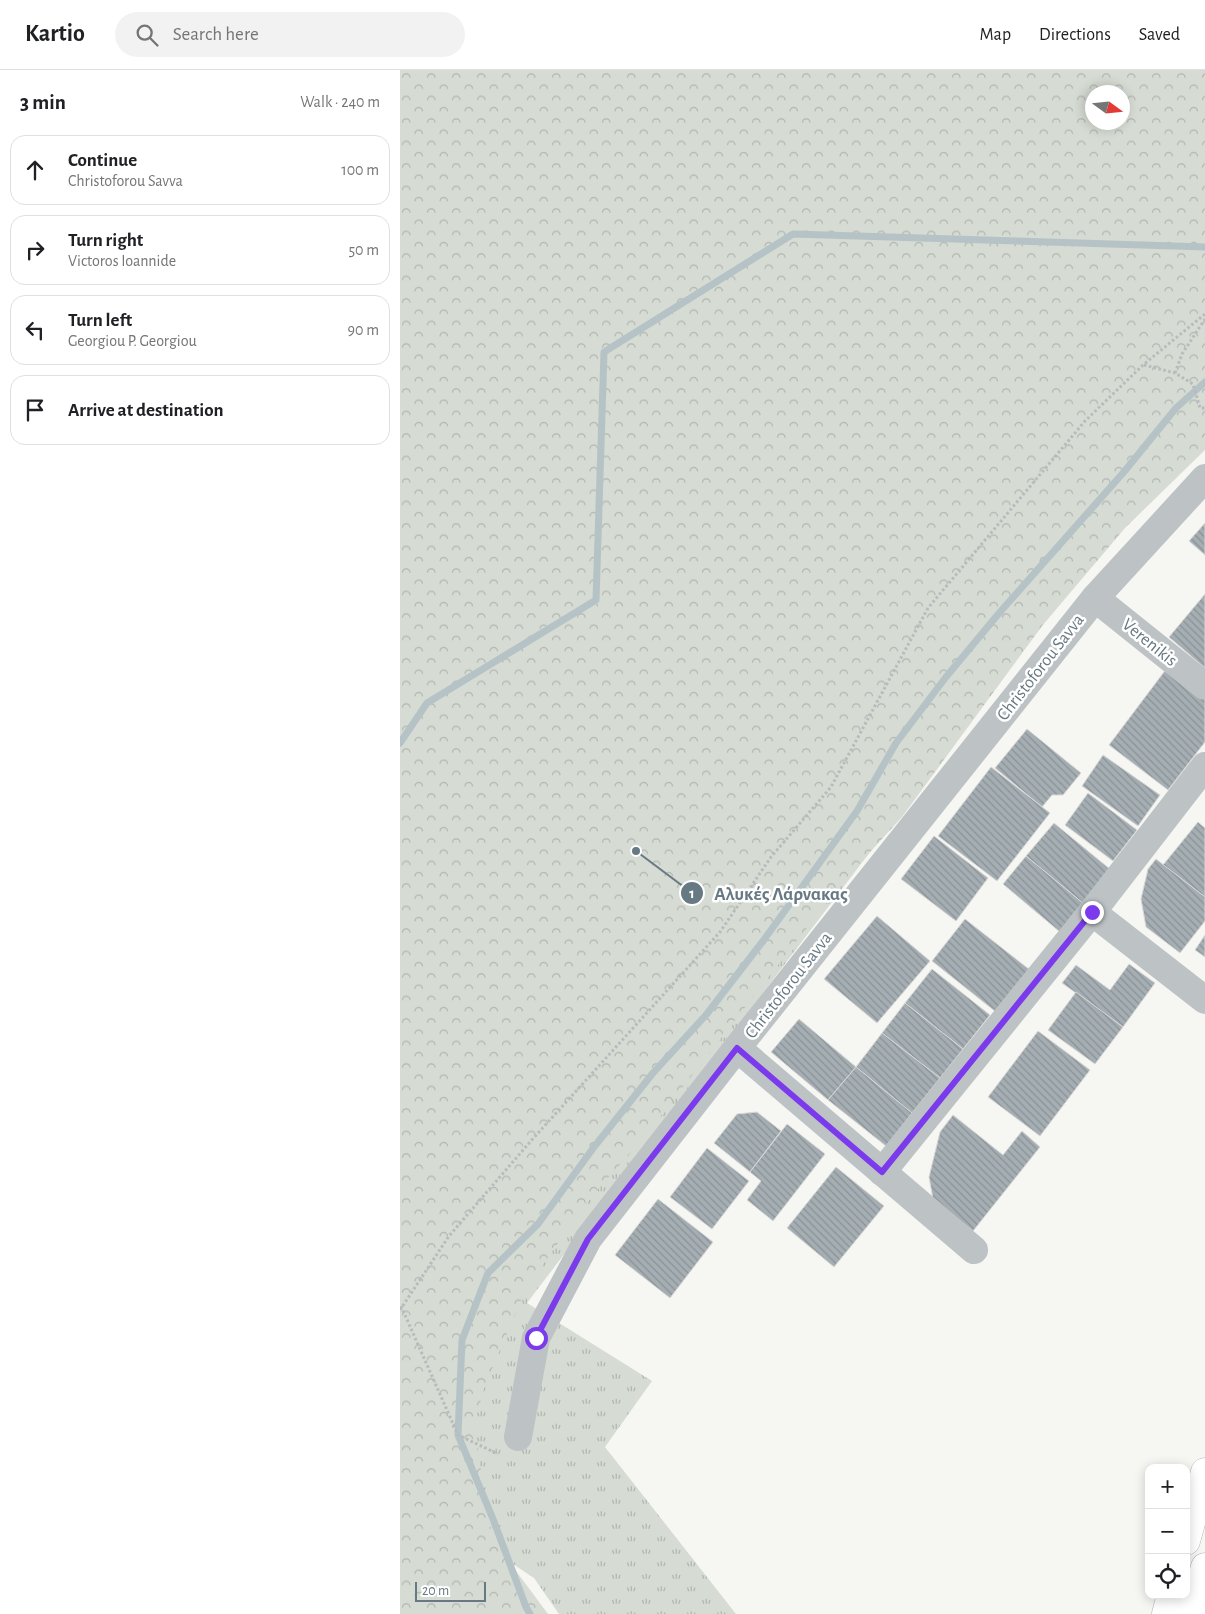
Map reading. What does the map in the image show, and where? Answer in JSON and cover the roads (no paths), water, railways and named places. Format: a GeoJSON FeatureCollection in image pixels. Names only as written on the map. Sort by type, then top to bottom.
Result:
{"type":"FeatureCollection","features":[{"type":"Feature","properties":{"kind":"main road"},"geometry":{"type":"LineString","coordinates":[[1190,1526],[1205,1472]]}},
{"type":"Feature","properties":{"kind":"main road"},"geometry":{"type":"LineString","coordinates":[[1190,1598],[1205,1567]]}},
{"type":"Feature","properties":{"kind":"main road"},"geometry":{"type":"LineString","coordinates":[[1166,1614],[1188,1599]]}},
{"type":"Feature","properties":{"kind":"street","name":"Christoforou Savva"},"geometry":{"type":"LineString","coordinates":[[512,1447],[536,1338],[588,1239],[737,1048],[1095,598],[1205,478]]}},
{"type":"Feature","properties":{"kind":"street","name":"Verenikis"},"geometry":{"type":"LineString","coordinates":[[1095,598],[1205,686]]}},
{"type":"Feature","properties":{"kind":"street"},"geometry":{"type":"LineString","coordinates":[[882,1172],[1092,912],[1205,766]]}},
{"type":"Feature","properties":{"kind":"street"},"geometry":{"type":"LineString","coordinates":[[1092,912],[1205,1000]]}},
{"type":"Feature","properties":{"kind":"street"},"geometry":{"type":"LineString","coordinates":[[737,1048],[974,1250]]}},
{"type":"Feature","properties":{"kind":"waterway"},"geometry":{"type":"LineString","coordinates":[[400,743],[427,703],[596,600],[604,352],[793,234],[1205,247]]}},
{"type":"Feature","properties":{"kind":"waterway"},"geometry":{"type":"LineString","coordinates":[[530,1614],[458,1435],[462,1340],[488,1273],[538,1224],[594,1147],[653,1073],[706,1015],[763,941],[857,811],[896,743],[946,677],[1000,612],[1123,473],[1176,408],[1205,382]]}},
{"type":"Feature","properties":{"kind":"place","name":"Αλυκές Λάρνακας"},"geometry":{"type":"Point","coordinates":[636,851]}}]}
